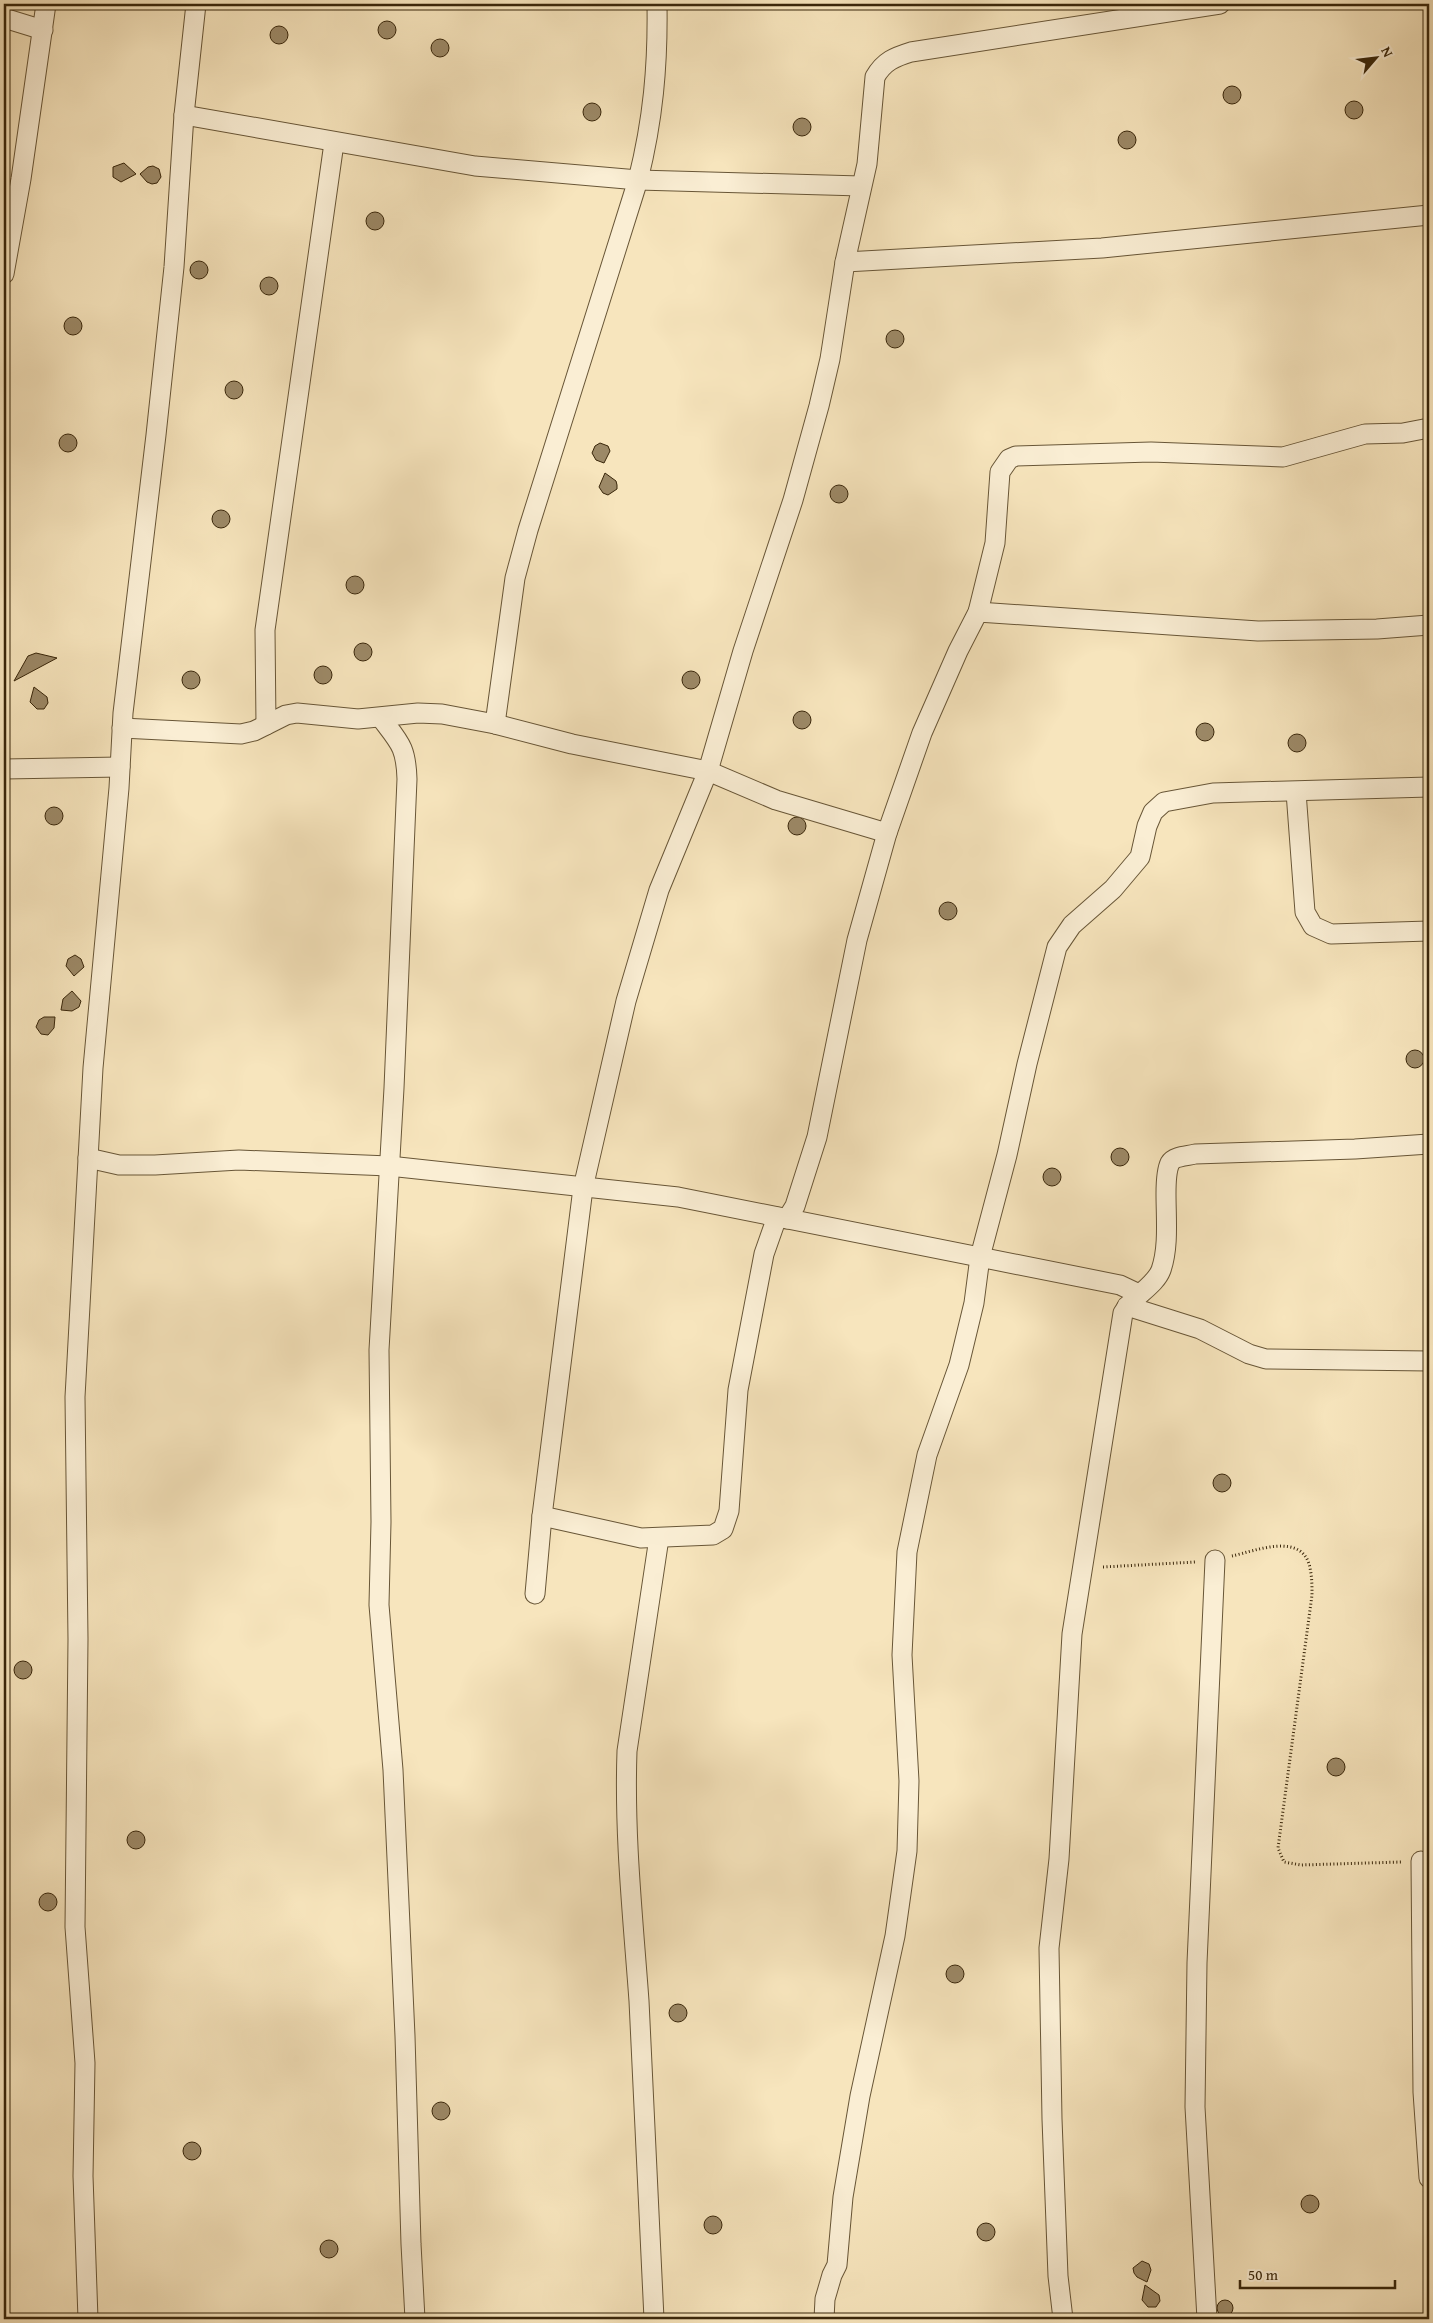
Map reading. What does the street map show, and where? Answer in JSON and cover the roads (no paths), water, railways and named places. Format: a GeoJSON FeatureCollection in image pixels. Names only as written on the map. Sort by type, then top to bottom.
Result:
{"type":"FeatureCollection","features":[{"type":"Feature","properties":{"kind":"street"},"geometry":{"type":"LineString","coordinates":[[4,274],[21,179],[46,4]]}},
{"type":"Feature","properties":{"kind":"street"},"geometry":{"type":"LineString","coordinates":[[88,2319],[83,2176],[85,2063],[75,1928],[78,1639],[75,1397],[95,1038],[122,728],[168,326],[184,115],[196,4]]}},
{"type":"Feature","properties":{"kind":"street"},"geometry":{"type":"LineString","coordinates":[[495,724],[515,578],[528,530],[638,180],[648,139],[655,88],[657,4]]}},
{"type":"Feature","properties":{"kind":"street"},"geometry":{"type":"LineString","coordinates":[[535,1594],[542,1516],[583,1188],[626,1001],[659,890],[708,771],[743,650],[792,500],[818,406],[830,359],[845,262],[867,164],[875,77],[888,60],[912,52],[1220,4]]}},
{"type":"Feature","properties":{"kind":"street"},"geometry":{"type":"LineString","coordinates":[[4,18],[43,30]]}},
{"type":"Feature","properties":{"kind":"street"},"geometry":{"type":"LineString","coordinates":[[184,115],[334,143],[475,166],[638,180],[861,186]]}},
{"type":"Feature","properties":{"kind":"street"},"geometry":{"type":"LineString","coordinates":[[266,725],[265,630],[334,143]]}},
{"type":"Feature","properties":{"kind":"street"},"geometry":{"type":"LineString","coordinates":[[845,262],[1102,248],[1429,215]]}},
{"type":"Feature","properties":{"kind":"street"},"geometry":{"type":"LineString","coordinates":[[542,1516],[641,1538],[713,1535],[723,1530],[729,1511],[738,1390],[764,1254],[782,1218],[795,1206],[817,1137],[857,940],[887,833],[922,733],[978,612],[995,542],[1000,472],[1009,458],[1016,456],[1151,452],[1283,457],[1365,434],[1403,433],[1429,428]]}},
{"type":"Feature","properties":{"kind":"street"},"geometry":{"type":"LineString","coordinates":[[978,612],[1258,631],[1377,629],[1429,625]]}},
{"type":"Feature","properties":{"kind":"street"},"geometry":{"type":"LineString","coordinates":[[122,728],[241,734],[286,715],[297,713],[358,720],[418,713],[434,714],[495,724],[572,744],[708,771],[776,800],[887,833]]}},
{"type":"Feature","properties":{"kind":"street"},"geometry":{"type":"LineString","coordinates":[[381,718],[406,756],[407,779],[379,1350],[381,1522],[379,1605],[393,1770],[405,2036],[411,2244],[416,2319]]}},
{"type":"Feature","properties":{"kind":"street"},"geometry":{"type":"LineString","coordinates":[[4,769],[120,766]]}},
{"type":"Feature","properties":{"kind":"street"},"geometry":{"type":"LineString","coordinates":[[824,2319],[825,2299],[837,2265],[843,2197],[860,2096],[895,1936],[907,1851],[910,1790],[902,1655],[907,1552],[928,1455],[959,1365],[974,1303],[980,1257],[1007,1155],[1044,991],[1057,947],[1064,934],[1113,889],[1140,857],[1147,826],[1153,812],[1164,802],[1213,793],[1429,787]]}},
{"type":"Feature","properties":{"kind":"street"},"geometry":{"type":"LineString","coordinates":[[1296,792],[1305,912],[1313,926],[1331,934],[1429,931]]}},
{"type":"Feature","properties":{"kind":"street"},"geometry":{"type":"LineString","coordinates":[[1063,2319],[1058,2276],[1052,2138],[1049,1948],[1059,1859],[1072,1634],[1123,1313],[1133,1300],[1154,1282],[1160,1272],[1166,1237],[1166,1183],[1170,1163],[1174,1159],[1195,1154],[1355,1150],[1429,1144]]}},
{"type":"Feature","properties":{"kind":"street"},"geometry":{"type":"LineString","coordinates":[[88,1158],[119,1165],[239,1160],[389,1166],[678,1197],[1120,1285],[1133,1300],[1200,1329],[1249,1354],[1266,1359],[1429,1361]]}},
{"type":"Feature","properties":{"kind":"street"},"geometry":{"type":"LineString","coordinates":[[654,2319],[650,2203],[628,1855],[626,1773],[629,1733],[660,1538]]}},
{"type":"Feature","properties":{"kind":"street"},"geometry":{"type":"LineString","coordinates":[[1208,2319],[1195,2107],[1198,1935],[1214,1560]]}},
{"type":"Feature","properties":{"kind":"street"},"geometry":{"type":"LineString","coordinates":[[1421,1861],[1423,2092],[1429,2178]]}}]}
